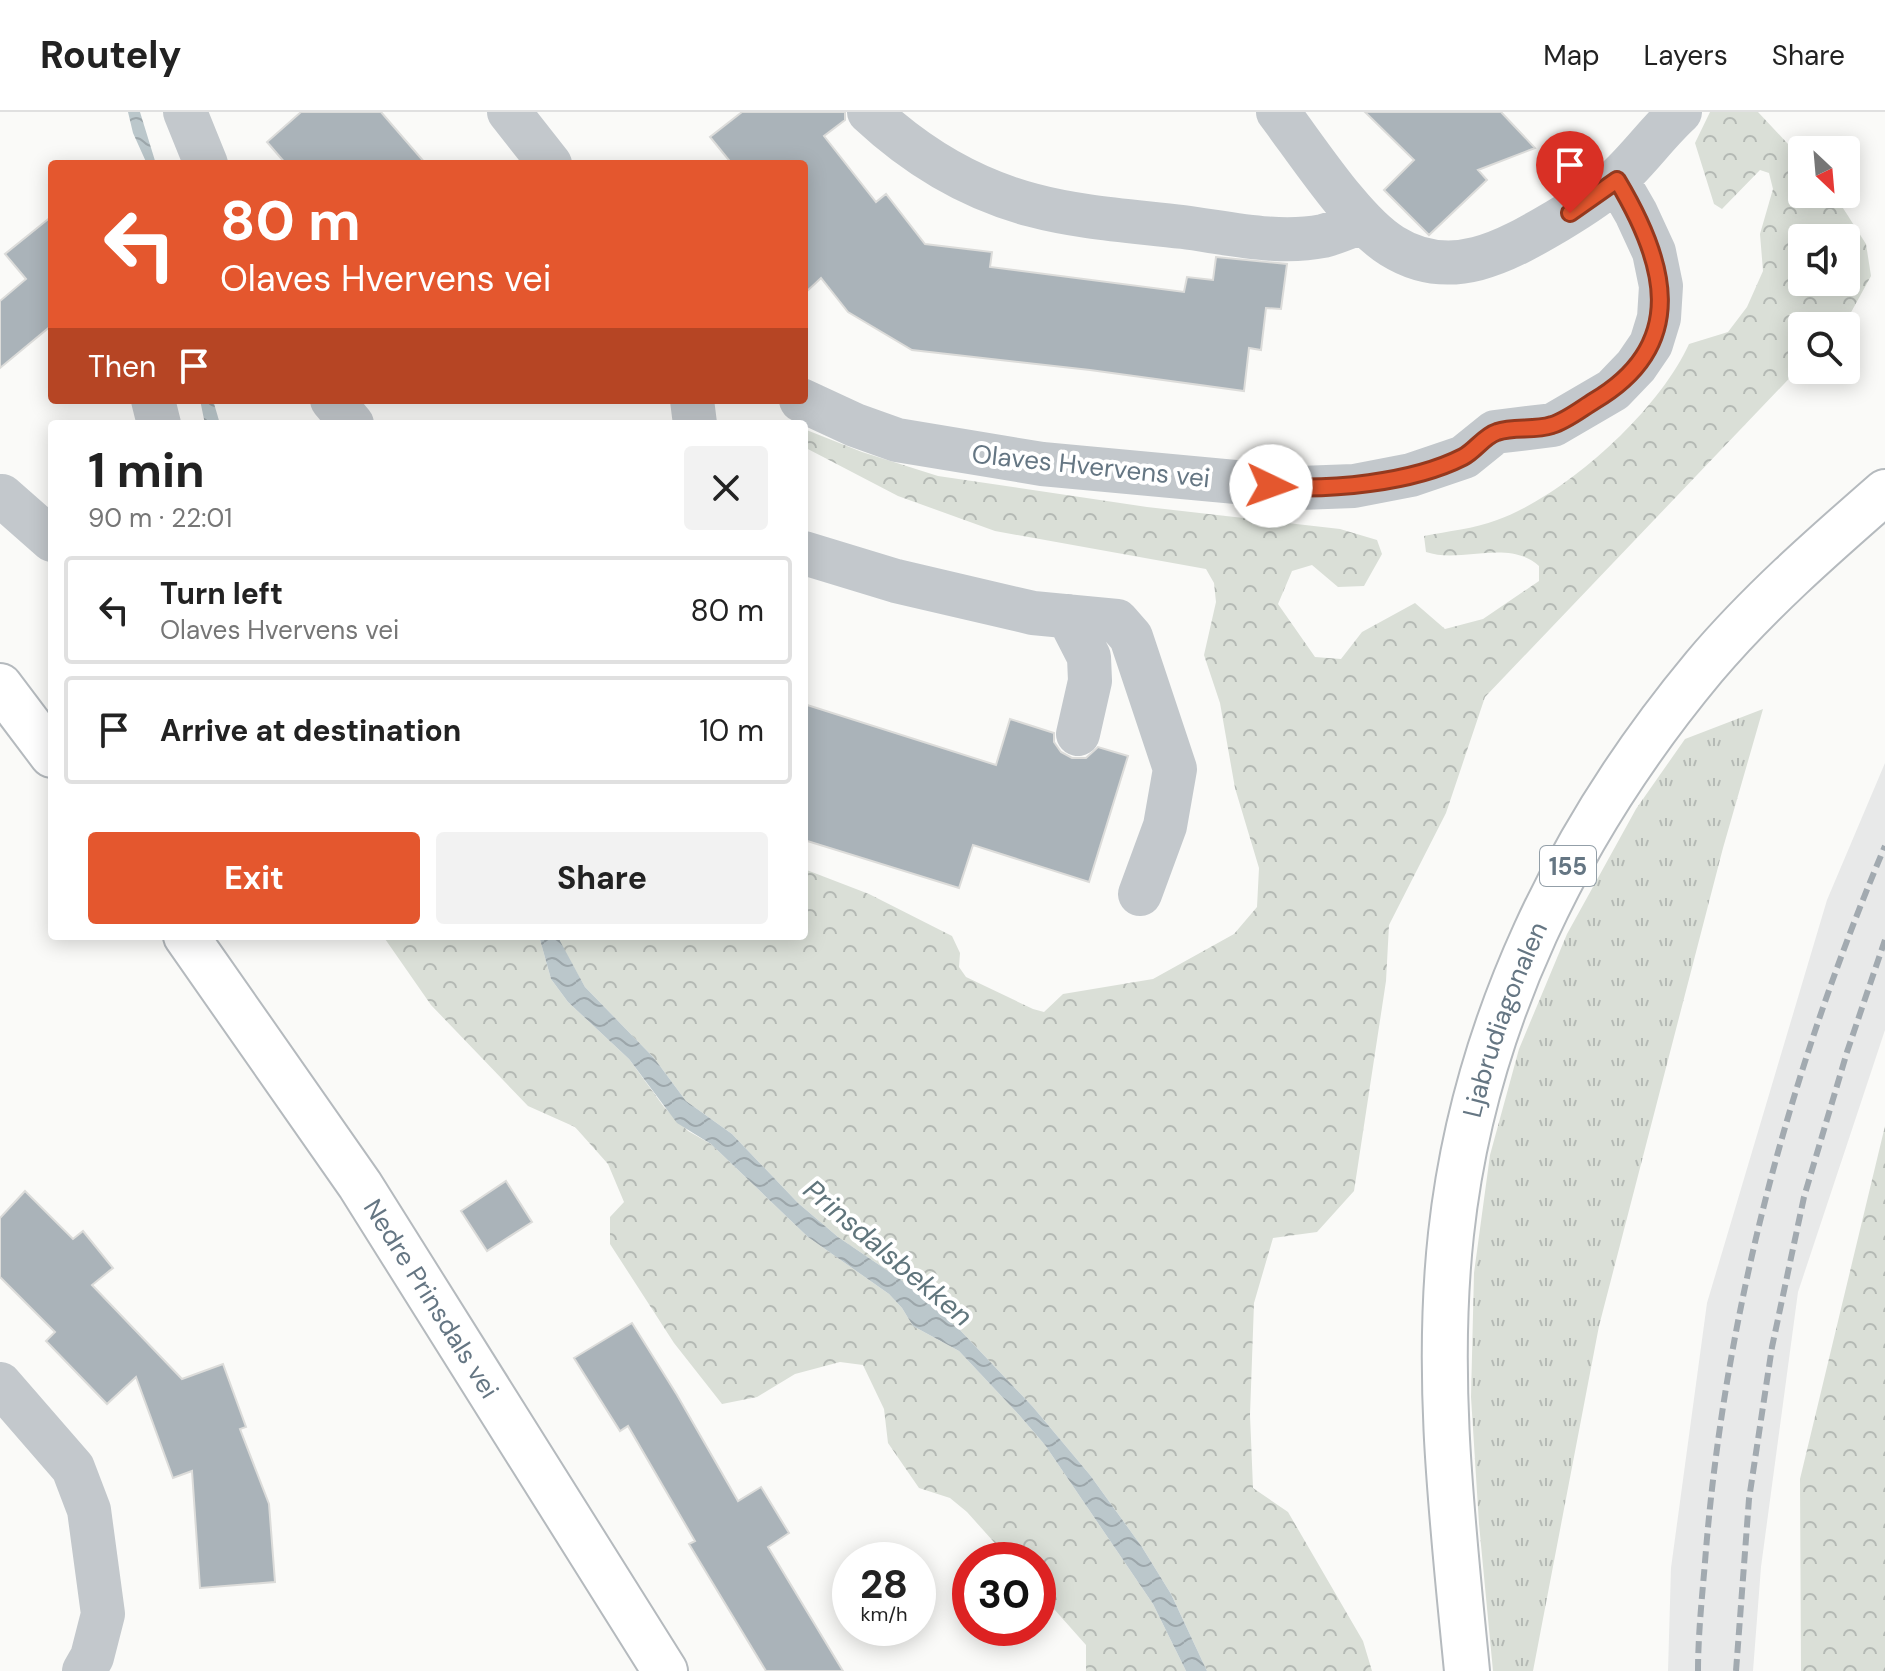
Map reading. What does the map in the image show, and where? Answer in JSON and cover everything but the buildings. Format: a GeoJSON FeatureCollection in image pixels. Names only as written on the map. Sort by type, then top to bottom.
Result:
{"type":"FeatureCollection","features":[{"type":"Feature","properties":{"kind":"main road","name":"Ljabrudiagonalen"},"geometry":{"type":"LineString","coordinates":[[1467,1671],[1449,1480],[1445,1401],[1446,1307],[1451,1234],[1460,1173],[1475,1095],[1489,1051],[1539,922],[1583,838],[1635,760],[1705,666],[1749,618],[1885,492]]}},
{"type":"Feature","properties":{"kind":"main road"},"geometry":{"type":"LineString","coordinates":[[0,686],[48,750]]}},
{"type":"Feature","properties":{"kind":"main road","name":"Nedre Prinsdals vei"},"geometry":{"type":"LineString","coordinates":[[189,940],[360,1185],[665,1671]]}},
{"type":"Feature","properties":{"kind":"street"},"geometry":{"type":"LineString","coordinates":[[185,112],[204,160]]}},
{"type":"Feature","properties":{"kind":"street"},"geometry":{"type":"LineString","coordinates":[[509,112],[547,160]]}},
{"type":"Feature","properties":{"kind":"street"},"geometry":{"type":"LineString","coordinates":[[869,112],[903,141],[957,176],[1041,207],[1162,225],[1294,239],[1325,236],[1363,222]]}},
{"type":"Feature","properties":{"kind":"street"},"geometry":{"type":"LineString","coordinates":[[1278,112],[1363,222],[1393,247],[1430,262],[1467,263],[1500,253],[1535,234],[1617,180],[1680,112]]}},
{"type":"Feature","properties":{"kind":"street","name":"Olaves Hvervens vei"},"geometry":{"type":"LineString","coordinates":[[808,403],[897,440],[1042,464],[1300,488],[1354,486],[1411,475],[1464,457],[1495,432],[1553,425],[1613,390],[1636,366],[1651,344],[1659,318],[1661,286],[1654,252],[1617,180]]}},
{"type":"Feature","properties":{"kind":"street"},"geometry":{"type":"LineString","coordinates":[[335,404],[349,420]]}},
{"type":"Feature","properties":{"kind":"street"},"geometry":{"type":"LineString","coordinates":[[2,496],[48,536]]}},
{"type":"Feature","properties":{"kind":"street"},"geometry":{"type":"LineString","coordinates":[[808,554],[896,581],[1033,613],[1117,621],[1131,637],[1175,769],[1165,826],[1140,894]]}},
{"type":"Feature","properties":{"kind":"street"},"geometry":{"type":"LineString","coordinates":[[1068,616],[1089,657],[1090,681],[1078,734]]}},
{"type":"Feature","properties":{"kind":"street"},"geometry":{"type":"LineString","coordinates":[[0,1384],[73,1468],[89,1510],[103,1614],[92,1657],[84,1671]]}},
{"type":"Feature","properties":{"kind":"shaded area"},"geometry":{"type":"Polygon","coordinates":[[[1885,763],[1885,1030],[1798,1292],[1761,1567],[1753,1671],[1668,1671],[1671,1568],[1707,1303],[1827,900],[1885,763]]]}},
{"type":"Feature","properties":{"kind":"green space"},"geometry":{"type":"Polygon","coordinates":[[[1710,112],[1758,112],[1788,144],[1788,208],[1843,208],[1853,224],[1788,224],[1788,296],[1860,296],[1851,312],[1788,312],[1788,380],[1485,697],[1446,813],[1389,925],[1386,981],[1354,1191],[1317,1232],[1273,1238],[1254,1303],[1250,1415],[1253,1488],[1288,1512],[1363,1641],[1372,1671],[1207,1671],[1171,1594],[1142,1547],[1090,1475],[1033,1407],[960,1330],[900,1279],[838,1237],[798,1203],[732,1134],[686,1101],[654,1058],[585,987],[559,940],[808,940],[808,871],[869,894],[952,936],[960,953],[959,967],[966,977],[1044,1012],[1063,994],[1153,979],[1234,934],[1257,907],[1259,868],[1235,788],[1220,703],[1204,655],[1216,602],[1214,583],[1206,569],[995,531],[898,496],[808,449],[808,431],[862,452],[938,476],[1147,507],[1340,529],[1377,540],[1382,554],[1364,586],[1338,587],[1312,565],[1292,571],[1278,604],[1315,657],[1341,659],[1362,632],[1415,603],[1445,629],[1483,619],[1539,581],[1539,566],[1527,558],[1499,552],[1440,555],[1426,552],[1424,536],[1488,523],[1552,492],[1633,423],[1656,397],[1689,344],[1728,332],[1747,307],[1763,271],[1760,234],[1773,189],[1769,173],[1760,170],[1722,209],[1714,204],[1695,143],[1710,112]]]}},
{"type":"Feature","properties":{"kind":"green space"},"geometry":{"type":"Polygon","coordinates":[[[1860,235],[1866,244],[1871,276],[1860,296],[1860,235]]]}},
{"type":"Feature","properties":{"kind":"green space"},"geometry":{"type":"Polygon","coordinates":[[[1763,709],[1723,848],[1599,1326],[1533,1671],[1493,1671],[1471,1397],[1474,1273],[1490,1155],[1519,1049],[1567,934],[1636,809],[1685,739],[1763,709]]]}},
{"type":"Feature","properties":{"kind":"green space"},"geometry":{"type":"Polygon","coordinates":[[[386,940],[540,940],[551,979],[568,1002],[629,1059],[664,1107],[688,1131],[711,1144],[808,1237],[889,1294],[913,1326],[959,1351],[1020,1416],[1045,1445],[1153,1604],[1186,1671],[1086,1671],[1086,1645],[1056,1611],[1056,1542],[994,1542],[950,1498],[919,1488],[888,1443],[884,1409],[863,1365],[840,1362],[795,1374],[757,1397],[722,1404],[674,1343],[610,1244],[610,1217],[624,1202],[608,1164],[575,1127],[528,1106],[431,1005],[386,940]]]}},
{"type":"Feature","properties":{"kind":"green space"},"geometry":{"type":"Polygon","coordinates":[[[1885,1126],[1885,1671],[1801,1671],[1800,1479],[1885,1126]]]}},
{"type":"Feature","properties":{"kind":"water"},"geometry":{"type":"Polygon","coordinates":[[[128,112],[140,112],[155,160],[145,160],[128,112]]]}},
{"type":"Feature","properties":{"kind":"water"},"geometry":{"type":"Polygon","coordinates":[[[201,404],[214,404],[219,420],[204,420],[201,404]]]}},
{"type":"Feature","properties":{"kind":"water"},"geometry":{"type":"Polygon","coordinates":[[[540,940],[560,940],[585,987],[654,1058],[686,1101],[732,1134],[798,1203],[838,1237],[900,1279],[960,1330],[1033,1407],[1090,1475],[1142,1547],[1171,1594],[1207,1671],[1186,1671],[1153,1604],[1045,1445],[959,1351],[913,1326],[889,1294],[808,1237],[711,1144],[677,1123],[629,1059],[568,1002],[551,979],[540,940]]]}},
{"type":"Feature","properties":{"kind":"railway"},"geometry":{"type":"LineString","coordinates":[[1698,1671],[1701,1603],[1714,1470],[1745,1287],[1791,1107],[1850,932],[1885,846]]}},
{"type":"Feature","properties":{"kind":"railway"},"geometry":{"type":"LineString","coordinates":[[1736,1671],[1749,1499],[1772,1347],[1804,1197],[1847,1052],[1885,940]]}},
{"type":"Feature","properties":{"kind":"route"},"geometry":{"type":"LineString","coordinates":[[1271,486],[1354,486],[1411,475],[1464,457],[1495,432],[1553,425],[1613,390],[1636,366],[1651,344],[1659,318],[1661,286],[1654,252],[1617,180],[1570,213]]}},
{"type":"Feature","properties":{"kind":"water label","name":"Prinsdalsbekken"},"geometry":{"type":"Point","coordinates":[888,1253]}}]}
